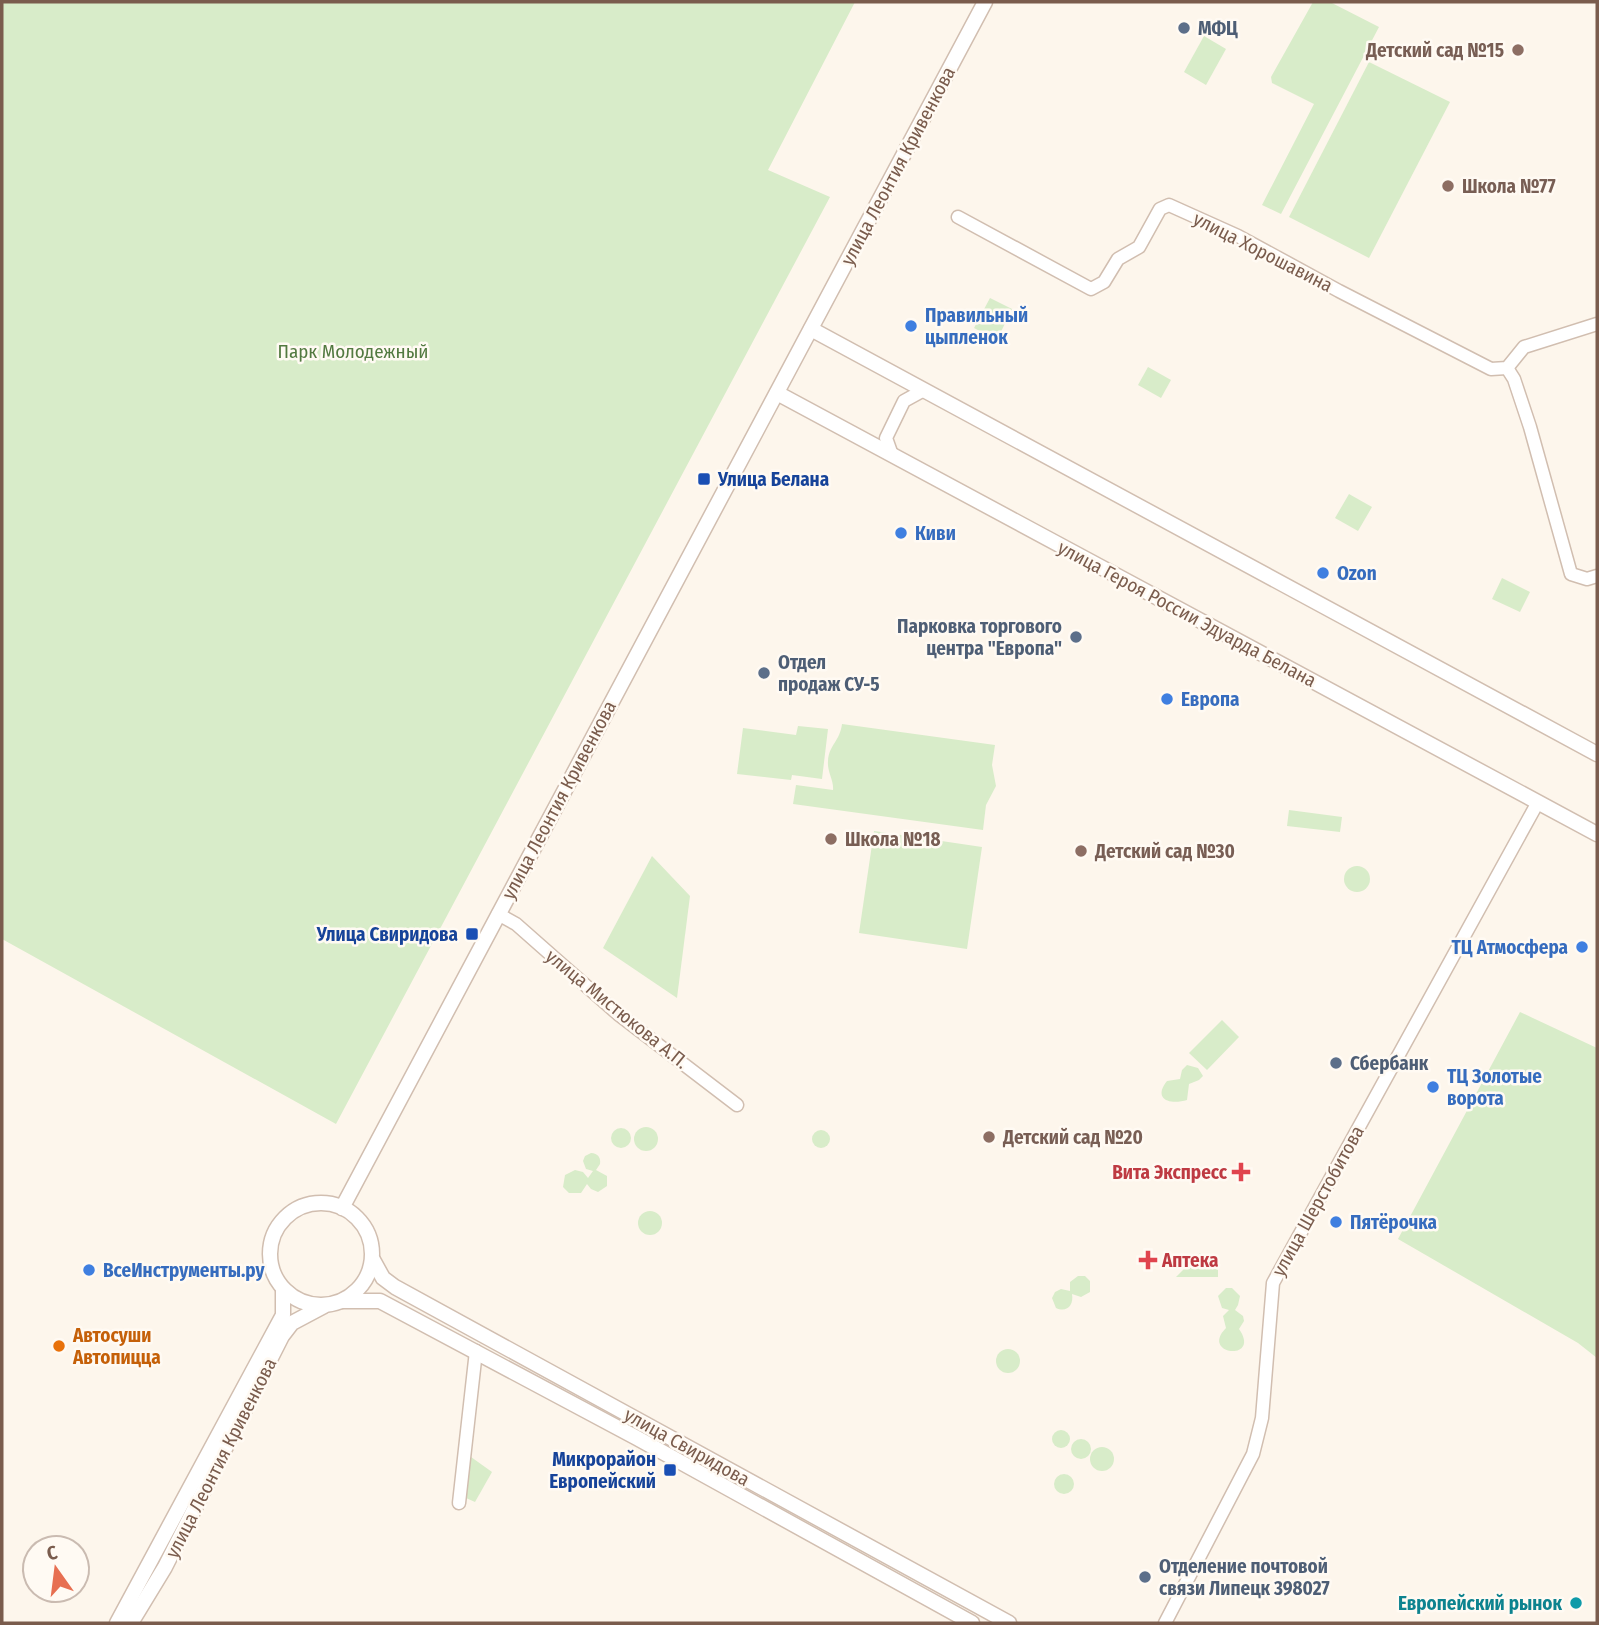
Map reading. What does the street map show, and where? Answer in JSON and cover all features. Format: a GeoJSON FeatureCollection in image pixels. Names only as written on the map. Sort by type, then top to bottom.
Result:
{"type":"FeatureCollection","features":[{"type":"Feature","properties":{"kind":"street","name":"улица Леонтия Кривенкова"},"geometry":{"type":"LineString","coordinates":[[342,1208],[985,2]]}},
{"type":"Feature","properties":{"kind":"street","name":"улица Хорошавина"},"geometry":{"type":"LineString","coordinates":[[958,217],[1091,289],[1104,282],[1118,260],[1139,247],[1160,209],[1170,205],[1238,236],[1491,369],[1507,368]]}},
{"type":"Feature","properties":{"kind":"street"},"geometry":{"type":"LineString","coordinates":[[1597,324],[1524,347],[1507,368],[1514,379],[1530,427],[1571,574],[1587,579],[1597,576]]}},
{"type":"Feature","properties":{"kind":"street"},"geometry":{"type":"LineString","coordinates":[[811,329],[1597,754]]}},
{"type":"Feature","properties":{"kind":"street"},"geometry":{"type":"LineString","coordinates":[[892,455],[886,438],[889,428],[904,401],[924,390]]}},
{"type":"Feature","properties":{"kind":"street","name":"улица Героя России Эдуарда Белана"},"geometry":{"type":"LineString","coordinates":[[777,393],[1597,834]]}},
{"type":"Feature","properties":{"kind":"street","name":"улица Шерстобитова"},"geometry":{"type":"LineString","coordinates":[[1165,1623],[1253,1454],[1262,1418],[1273,1283],[1538,802]]}},
{"type":"Feature","properties":{"kind":"street","name":"улица Мистюкова А.П."},"geometry":{"type":"LineString","coordinates":[[498,914],[516,924],[618,1014],[737,1105]]}},
{"type":"Feature","properties":{"kind":"street"},"geometry":{"type":"LineString","coordinates":[[326,1203],[354,1215],[364,1226],[372,1246],[373,1261],[360,1286],[342,1301],[324,1306],[294,1299],[283,1289],[274,1274],[270,1253],[274,1235],[285,1218],[305,1206],[326,1203]]}},
{"type":"Feature","properties":{"kind":"street","name":"улица Свиридова"},"geometry":{"type":"LineString","coordinates":[[373,1261],[383,1278],[395,1287],[1009,1623]]}},
{"type":"Feature","properties":{"kind":"street","name":"улица Леонтия Кривенкова"},"geometry":{"type":"LineString","coordinates":[[117,1623],[283,1315],[283,1289]]}},
{"type":"Feature","properties":{"kind":"street","name":"улица Свиридова"},"geometry":{"type":"LineString","coordinates":[[342,1301],[380,1301],[476,1351],[967,1622]]}},
{"type":"Feature","properties":{"kind":"street","name":"улица Леонтия Кривенкова"},"geometry":{"type":"LineString","coordinates":[[131,1623],[165,1567],[282,1336],[292,1323],[324,1306]]}},
{"type":"Feature","properties":{"kind":"street"},"geometry":{"type":"LineString","coordinates":[[459,1503],[476,1351]]}},
{"type":"Feature","properties":{"kind":"green space","name":"Парк Молодежный"},"geometry":{"type":"Polygon","coordinates":[[[2,2],[855,2],[768,170],[830,197],[336,1124],[2,939],[2,2]]]}},
{"type":"Feature","properties":{"kind":"green space"},"geometry":{"type":"Polygon","coordinates":[[[1313,2],[1330,2],[1379,27],[1281,214],[1262,205],[1314,104],[1272,83],[1271,77],[1313,2]]]}},
{"type":"Feature","properties":{"kind":"green space"},"geometry":{"type":"Polygon","coordinates":[[[1204,36],[1226,49],[1206,85],[1184,72],[1204,36]]]}},
{"type":"Feature","properties":{"kind":"green space"},"geometry":{"type":"Polygon","coordinates":[[[1369,62],[1450,102],[1369,258],[1289,217],[1369,62]]]}},
{"type":"Feature","properties":{"kind":"green space"},"geometry":{"type":"Polygon","coordinates":[[[990,298],[1012,309],[997,340],[974,328],[990,298]]]}},
{"type":"Feature","properties":{"kind":"green space"},"geometry":{"type":"Polygon","coordinates":[[[1148,367],[1171,380],[1161,398],[1138,385],[1148,367]]]}},
{"type":"Feature","properties":{"kind":"green space"},"geometry":{"type":"Polygon","coordinates":[[[1349,494],[1372,507],[1358,531],[1335,518],[1349,494]]]}},
{"type":"Feature","properties":{"kind":"green space"},"geometry":{"type":"Polygon","coordinates":[[[1502,578],[1530,592],[1520,612],[1492,599],[1502,578]]]}},
{"type":"Feature","properties":{"kind":"green space"},"geometry":{"type":"Polygon","coordinates":[[[842,724],[995,745],[992,765],[996,786],[986,805],[983,830],[793,804],[796,785],[833,790],[828,761],[842,724]]]}},
{"type":"Feature","properties":{"kind":"green space"},"geometry":{"type":"Polygon","coordinates":[[[798,726],[828,729],[822,779],[792,775],[791,780],[737,774],[743,728],[796,735],[798,726]]]}},
{"type":"Feature","properties":{"kind":"green space"},"geometry":{"type":"Polygon","coordinates":[[[1289,810],[1342,817],[1340,832],[1287,826],[1289,810]]]}},
{"type":"Feature","properties":{"kind":"green space"},"geometry":{"type":"Polygon","coordinates":[[[874,831],[982,847],[967,949],[859,933],[874,831]]]}},
{"type":"Feature","properties":{"kind":"green space"},"geometry":{"type":"Polygon","coordinates":[[[652,856],[690,896],[677,998],[603,948],[652,856]]]}},
{"type":"Feature","properties":{"kind":"green space"},"geometry":{"type":"Polygon","coordinates":[[[1357,866],[1366,870],[1370,879],[1366,888],[1357,892],[1348,888],[1344,879],[1348,870],[1357,866]]]}},
{"type":"Feature","properties":{"kind":"green space"},"geometry":{"type":"Polygon","coordinates":[[[1520,1012],[1597,1048],[1597,1358],[1578,1343],[1398,1239],[1520,1012]]]}},
{"type":"Feature","properties":{"kind":"green space"},"geometry":{"type":"Polygon","coordinates":[[[1222,1020],[1239,1037],[1207,1070],[1189,1053],[1222,1020]]]}},
{"type":"Feature","properties":{"kind":"green space"},"geometry":{"type":"Polygon","coordinates":[[[1187,1065],[1198,1068],[1203,1076],[1189,1084],[1187,1100],[1165,1100],[1163,1087],[1167,1081],[1180,1079],[1182,1070],[1187,1065]]]}},
{"type":"Feature","properties":{"kind":"green space"},"geometry":{"type":"Polygon","coordinates":[[[646,1127],[655,1130],[658,1139],[655,1148],[646,1151],[637,1148],[634,1139],[637,1130],[646,1127]]]}},
{"type":"Feature","properties":{"kind":"green space"},"geometry":{"type":"Polygon","coordinates":[[[621,1128],[628,1131],[631,1138],[628,1145],[621,1148],[614,1145],[611,1138],[614,1131],[621,1128]]]}},
{"type":"Feature","properties":{"kind":"green space"},"geometry":{"type":"Polygon","coordinates":[[[821,1130],[827,1133],[830,1139],[827,1145],[821,1148],[815,1145],[812,1139],[815,1133],[821,1130]]]}},
{"type":"Feature","properties":{"kind":"green space"},"geometry":{"type":"Polygon","coordinates":[[[591,1153],[599,1158],[600,1164],[596,1170],[607,1176],[607,1186],[598,1192],[587,1184],[581,1193],[569,1193],[563,1187],[565,1175],[575,1170],[583,1172],[588,1178],[593,1171],[586,1169],[583,1161],[585,1156],[591,1153]]]}},
{"type":"Feature","properties":{"kind":"green space"},"geometry":{"type":"Polygon","coordinates":[[[650,1211],[659,1214],[662,1223],[659,1232],[650,1235],[641,1232],[638,1223],[641,1214],[650,1211]]]}},
{"type":"Feature","properties":{"kind":"green space"},"geometry":{"type":"Polygon","coordinates":[[[1200,1253],[1218,1270],[1218,1277],[1176,1277],[1200,1253]]]}},
{"type":"Feature","properties":{"kind":"green space"},"geometry":{"type":"Polygon","coordinates":[[[1078,1276],[1085,1276],[1090,1281],[1090,1292],[1081,1297],[1072,1294],[1069,1307],[1056,1308],[1052,1298],[1055,1292],[1061,1289],[1070,1291],[1070,1282],[1078,1276]]]}},
{"type":"Feature","properties":{"kind":"green space"},"geometry":{"type":"Polygon","coordinates":[[[1226,1288],[1232,1288],[1240,1296],[1235,1310],[1243,1316],[1244,1321],[1239,1329],[1244,1340],[1243,1347],[1231,1351],[1220,1344],[1220,1337],[1226,1328],[1223,1316],[1229,1310],[1222,1308],[1218,1296],[1226,1288]]]}},
{"type":"Feature","properties":{"kind":"green space"},"geometry":{"type":"Polygon","coordinates":[[[1008,1349],[1017,1352],[1020,1361],[1017,1370],[1008,1373],[999,1370],[996,1361],[999,1352],[1008,1349]]]}},
{"type":"Feature","properties":{"kind":"green space"},"geometry":{"type":"Polygon","coordinates":[[[1061,1430],[1067,1433],[1070,1439],[1067,1445],[1061,1448],[1055,1445],[1052,1439],[1055,1433],[1061,1430]]]}},
{"type":"Feature","properties":{"kind":"green space"},"geometry":{"type":"Polygon","coordinates":[[[1081,1439],[1088,1442],[1091,1449],[1088,1456],[1081,1459],[1074,1456],[1071,1449],[1074,1442],[1081,1439]]]}},
{"type":"Feature","properties":{"kind":"green space"},"geometry":{"type":"Polygon","coordinates":[[[1102,1447],[1111,1450],[1114,1459],[1111,1468],[1102,1471],[1093,1468],[1090,1459],[1093,1450],[1102,1447]]]}},
{"type":"Feature","properties":{"kind":"green space"},"geometry":{"type":"Polygon","coordinates":[[[471,1457],[492,1472],[475,1502],[466,1498],[471,1457]]]}},
{"type":"Feature","properties":{"kind":"green space"},"geometry":{"type":"Polygon","coordinates":[[[1064,1474],[1071,1477],[1074,1484],[1071,1491],[1064,1494],[1057,1491],[1054,1484],[1057,1477],[1064,1474]]]}},
{"type":"Feature","properties":{"kind":"place","name":"МФЦ"},"geometry":{"type":"Point","coordinates":[1184,28]}},
{"type":"Feature","properties":{"kind":"place","name":"Детский сад №15"},"geometry":{"type":"Point","coordinates":[1518,50]}},
{"type":"Feature","properties":{"kind":"place","name":"Школа №77"},"geometry":{"type":"Point","coordinates":[1448,186]}},
{"type":"Feature","properties":{"kind":"place","name":"Правильный цыпленок"},"geometry":{"type":"Point","coordinates":[911,326]}},
{"type":"Feature","properties":{"kind":"place","name":"Улица Белана"},"geometry":{"type":"Point","coordinates":[704,479]}},
{"type":"Feature","properties":{"kind":"place","name":"Киви"},"geometry":{"type":"Point","coordinates":[901,533]}},
{"type":"Feature","properties":{"kind":"place","name":"Ozon"},"geometry":{"type":"Point","coordinates":[1323,573]}},
{"type":"Feature","properties":{"kind":"place","name":"Парковка торгового центра \"Европа\""},"geometry":{"type":"Point","coordinates":[1076,637]}},
{"type":"Feature","properties":{"kind":"place","name":"Отдел продаж СУ-5"},"geometry":{"type":"Point","coordinates":[764,673]}},
{"type":"Feature","properties":{"kind":"place","name":"Европа"},"geometry":{"type":"Point","coordinates":[1167,699]}},
{"type":"Feature","properties":{"kind":"place","name":"Школа №18"},"geometry":{"type":"Point","coordinates":[831,839]}},
{"type":"Feature","properties":{"kind":"place","name":"Детский сад №30"},"geometry":{"type":"Point","coordinates":[1081,851]}},
{"type":"Feature","properties":{"kind":"place","name":"Улица Свиридова"},"geometry":{"type":"Point","coordinates":[472,934]}},
{"type":"Feature","properties":{"kind":"place","name":"ТЦ Атмосфера"},"geometry":{"type":"Point","coordinates":[1582,947]}},
{"type":"Feature","properties":{"kind":"place","name":"Сбербанк"},"geometry":{"type":"Point","coordinates":[1336,1063]}},
{"type":"Feature","properties":{"kind":"place","name":"ТЦ Золотые ворота"},"geometry":{"type":"Point","coordinates":[1433,1087]}},
{"type":"Feature","properties":{"kind":"place","name":"Детский сад №20"},"geometry":{"type":"Point","coordinates":[989,1137]}},
{"type":"Feature","properties":{"kind":"place","name":"Вита Экспресс"},"geometry":{"type":"Point","coordinates":[1241,1172]}},
{"type":"Feature","properties":{"kind":"place","name":"Пятёрочка"},"geometry":{"type":"Point","coordinates":[1336,1222]}},
{"type":"Feature","properties":{"kind":"place","name":"Аптека"},"geometry":{"type":"Point","coordinates":[1148,1260]}},
{"type":"Feature","properties":{"kind":"place","name":"ВсеИнструменты.ру"},"geometry":{"type":"Point","coordinates":[89,1270]}},
{"type":"Feature","properties":{"kind":"place","name":"Автосуши Автопицца"},"geometry":{"type":"Point","coordinates":[59,1346]}},
{"type":"Feature","properties":{"kind":"place","name":"Микрорайон Европейский"},"geometry":{"type":"Point","coordinates":[670,1470]}},
{"type":"Feature","properties":{"kind":"place","name":"Отделение почтовой связи Липецк 398027"},"geometry":{"type":"Point","coordinates":[1145,1577]}},
{"type":"Feature","properties":{"kind":"place","name":"Европейский рынок"},"geometry":{"type":"Point","coordinates":[1576,1603]}}]}
